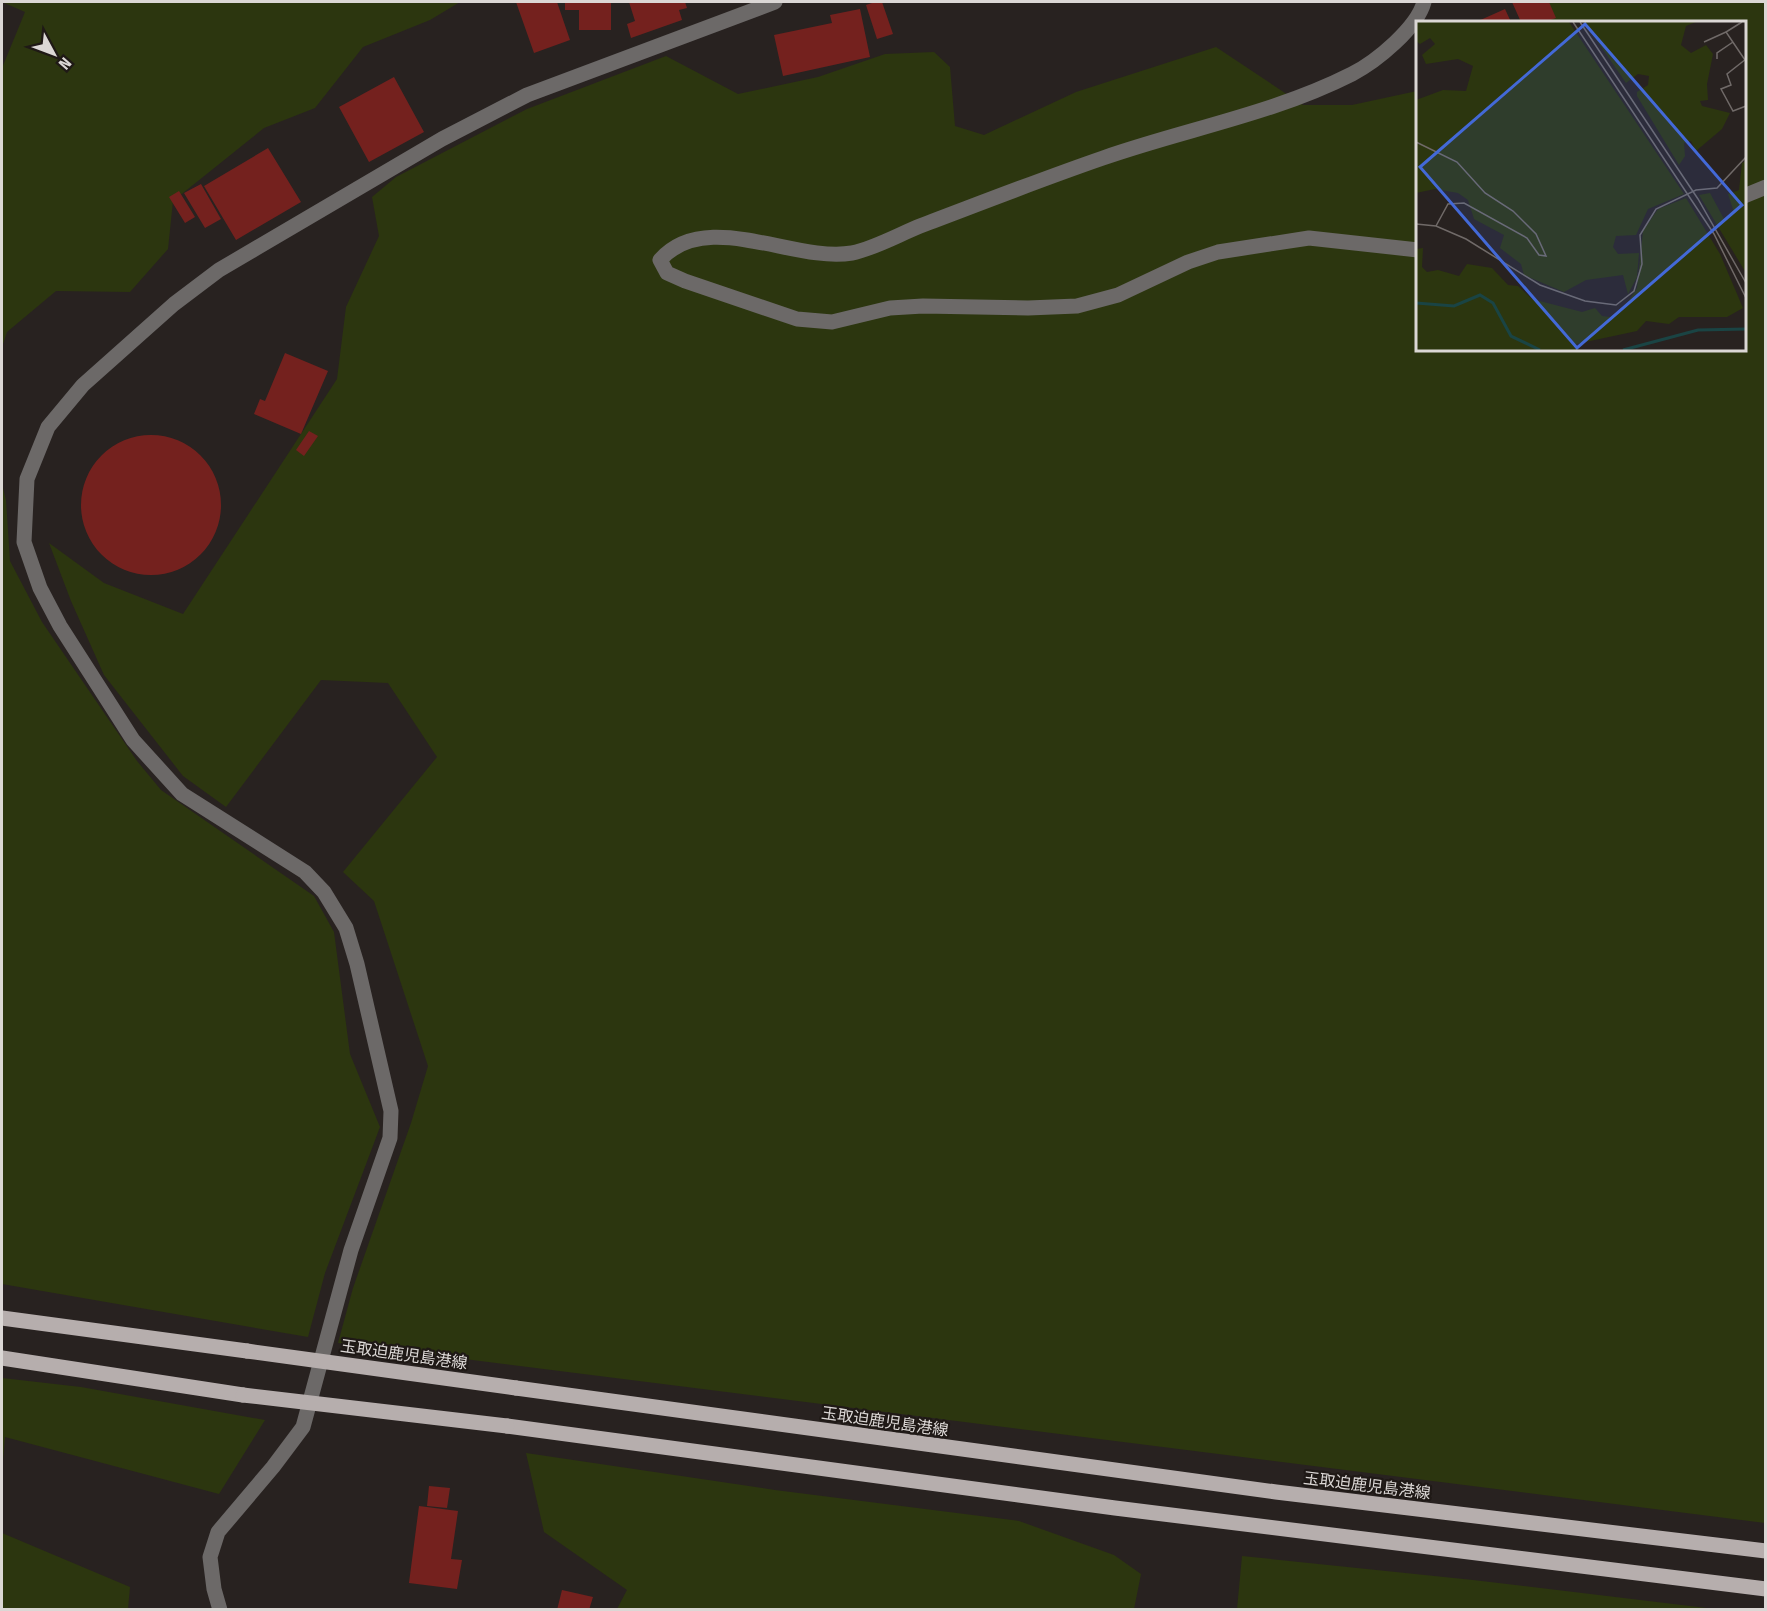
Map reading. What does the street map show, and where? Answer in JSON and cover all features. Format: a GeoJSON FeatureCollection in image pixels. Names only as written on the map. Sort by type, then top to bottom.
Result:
{"type":"FeatureCollection","features":[{"type":"Feature","properties":{"kind":"main road","name":"玉取迫鹿児島港線"},"geometry":{"type":"LineString","coordinates":[[2,1318],[1276,1492],[1766,1551]]}},
{"type":"Feature","properties":{"kind":"main road"},"geometry":{"type":"LineString","coordinates":[[2,1358],[243,1395],[507,1426],[1115,1508],[1766,1589]]}},
{"type":"Feature","properties":{"kind":"street"},"geometry":{"type":"LineString","coordinates":[[220,1610],[214,1589],[210,1557],[218,1532],[273,1467],[303,1427],[351,1250],[390,1138],[391,1111],[357,964],[346,928],[324,892],[305,872],[182,794],[133,740],[60,626],[40,588],[24,542],[27,479],[48,427],[83,385],[174,304],[219,270],[442,139],[527,95],[775,2]]}},
{"type":"Feature","properties":{"kind":"street"},"geometry":{"type":"LineString","coordinates":[[1416,250],[1309,238],[1218,252],[1188,262],[1118,295],[1077,306],[890,308],[832,322],[797,319],[685,281],[667,273],[660,260],[669,251],[702,238],[735,237],[793,250],[852,253],[1105,157],[1290,102],[1354,73],[1398,40],[1421,12],[1424,2]]}},
{"type":"Feature","properties":{"kind":"street"},"geometry":{"type":"LineString","coordinates":[[1746,195],[1766,187]]}},
{"type":"Feature","properties":{"kind":"green space"},"geometry":{"type":"Polygon","coordinates":[[[2,2],[460,2],[430,20],[363,47],[315,108],[264,128],[173,201],[168,249],[130,292],[56,291],[7,332],[2,347],[2,68],[25,12],[2,2]]]}},
{"type":"Feature","properties":{"kind":"green space"},"geometry":{"type":"Polygon","coordinates":[[[1541,2],[1765,2],[1765,1523],[338,1343],[353,1288],[411,1123],[428,1066],[374,901],[343,872],[437,757],[388,683],[321,680],[226,807],[183,776],[104,675],[71,601],[49,543],[104,583],[183,614],[337,379],[346,307],[379,236],[372,197],[396,177],[527,109],[666,56],[738,94],[818,77],[885,54],[934,52],[950,67],[955,126],[984,135],[1076,92],[1216,47],[1303,105],[1352,105],[1416,91],[1416,351],[1746,351],[1746,21],[1517,21],[1541,2]]]}},
{"type":"Feature","properties":{"kind":"green space"},"geometry":{"type":"Polygon","coordinates":[[[2,484],[6,500],[10,561],[42,622],[137,761],[161,790],[314,896],[334,932],[350,1054],[380,1127],[325,1273],[308,1337],[2,1284],[2,484]]]}},
{"type":"Feature","properties":{"kind":"green space"},"geometry":{"type":"Polygon","coordinates":[[[2,1378],[81,1387],[265,1420],[219,1494],[5,1437],[2,1472],[2,1378]]]}},
{"type":"Feature","properties":{"kind":"green space"},"geometry":{"type":"Polygon","coordinates":[[[526,1453],[775,1490],[1019,1521],[1114,1555],[1141,1574],[1134,1609],[617,1609],[627,1590],[544,1532],[526,1453]]]}},
{"type":"Feature","properties":{"kind":"green space"},"geometry":{"type":"Polygon","coordinates":[[[2,1533],[130,1587],[128,1609],[2,1609],[2,1533]]]}},
{"type":"Feature","properties":{"kind":"green space"},"geometry":{"type":"Polygon","coordinates":[[[1242,1556],[1473,1580],[1715,1609],[1237,1609],[1242,1556]]]}},
{"type":"Feature","properties":{"kind":"building"},"geometry":{"type":"Polygon","coordinates":[[[516,2],[557,2],[570,40],[534,53],[516,2]]]}},
{"type":"Feature","properties":{"kind":"building"},"geometry":{"type":"Polygon","coordinates":[[[565,2],[611,2],[611,30],[579,30],[579,10],[565,10],[565,2]]]}},
{"type":"Feature","properties":{"kind":"building"},"geometry":{"type":"Polygon","coordinates":[[[629,2],[685,2],[687,8],[679,10],[682,20],[631,38],[627,24],[635,21],[629,2]]]}},
{"type":"Feature","properties":{"kind":"building"},"geometry":{"type":"Polygon","coordinates":[[[882,2],[893,34],[877,39],[866,5],[882,2]]]}},
{"type":"Feature","properties":{"kind":"building"},"geometry":{"type":"Polygon","coordinates":[[[1512,2],[1549,2],[1556,18],[1548,21],[1521,21],[1512,2]]]}},
{"type":"Feature","properties":{"kind":"building"},"geometry":{"type":"Polygon","coordinates":[[[860,9],[870,57],[783,76],[774,35],[832,23],[830,15],[860,9]]]}},
{"type":"Feature","properties":{"kind":"building"},"geometry":{"type":"Polygon","coordinates":[[[1505,9],[1511,21],[1478,21],[1505,9]]]}},
{"type":"Feature","properties":{"kind":"building"},"geometry":{"type":"Polygon","coordinates":[[[394,77],[424,132],[369,162],[339,107],[394,77]]]}},
{"type":"Feature","properties":{"kind":"building"},"geometry":{"type":"Polygon","coordinates":[[[268,148],[301,202],[236,240],[204,186],[268,148]]]}},
{"type":"Feature","properties":{"kind":"building"},"geometry":{"type":"Polygon","coordinates":[[[201,184],[221,219],[205,228],[184,193],[201,184]]]}},
{"type":"Feature","properties":{"kind":"building"},"geometry":{"type":"Polygon","coordinates":[[[179,191],[195,217],[185,223],[169,197],[179,191]]]}},
{"type":"Feature","properties":{"kind":"building"},"geometry":{"type":"Polygon","coordinates":[[[285,353],[328,371],[301,434],[254,414],[260,399],[265,401],[285,353]]]}},
{"type":"Feature","properties":{"kind":"building"},"geometry":{"type":"Polygon","coordinates":[[[309,431],[318,436],[304,456],[296,450],[309,431]]]}},
{"type":"Feature","properties":{"kind":"building"},"geometry":{"type":"Polygon","coordinates":[[[151,435],[178,440],[201,455],[216,478],[221,505],[216,532],[201,555],[178,570],[151,575],[124,570],[101,555],[86,532],[81,505],[86,478],[101,455],[124,440],[151,435]]]}},
{"type":"Feature","properties":{"kind":"building"},"geometry":{"type":"Polygon","coordinates":[[[429,1486],[450,1488],[447,1508],[427,1506],[429,1486]]]}},
{"type":"Feature","properties":{"kind":"building"},"geometry":{"type":"Polygon","coordinates":[[[419,1506],[458,1511],[451,1559],[462,1560],[457,1589],[409,1583],[419,1506]]]}},
{"type":"Feature","properties":{"kind":"building"},"geometry":{"type":"Polygon","coordinates":[[[562,1590],[593,1597],[589,1610],[557,1610],[562,1590]]]}}]}
